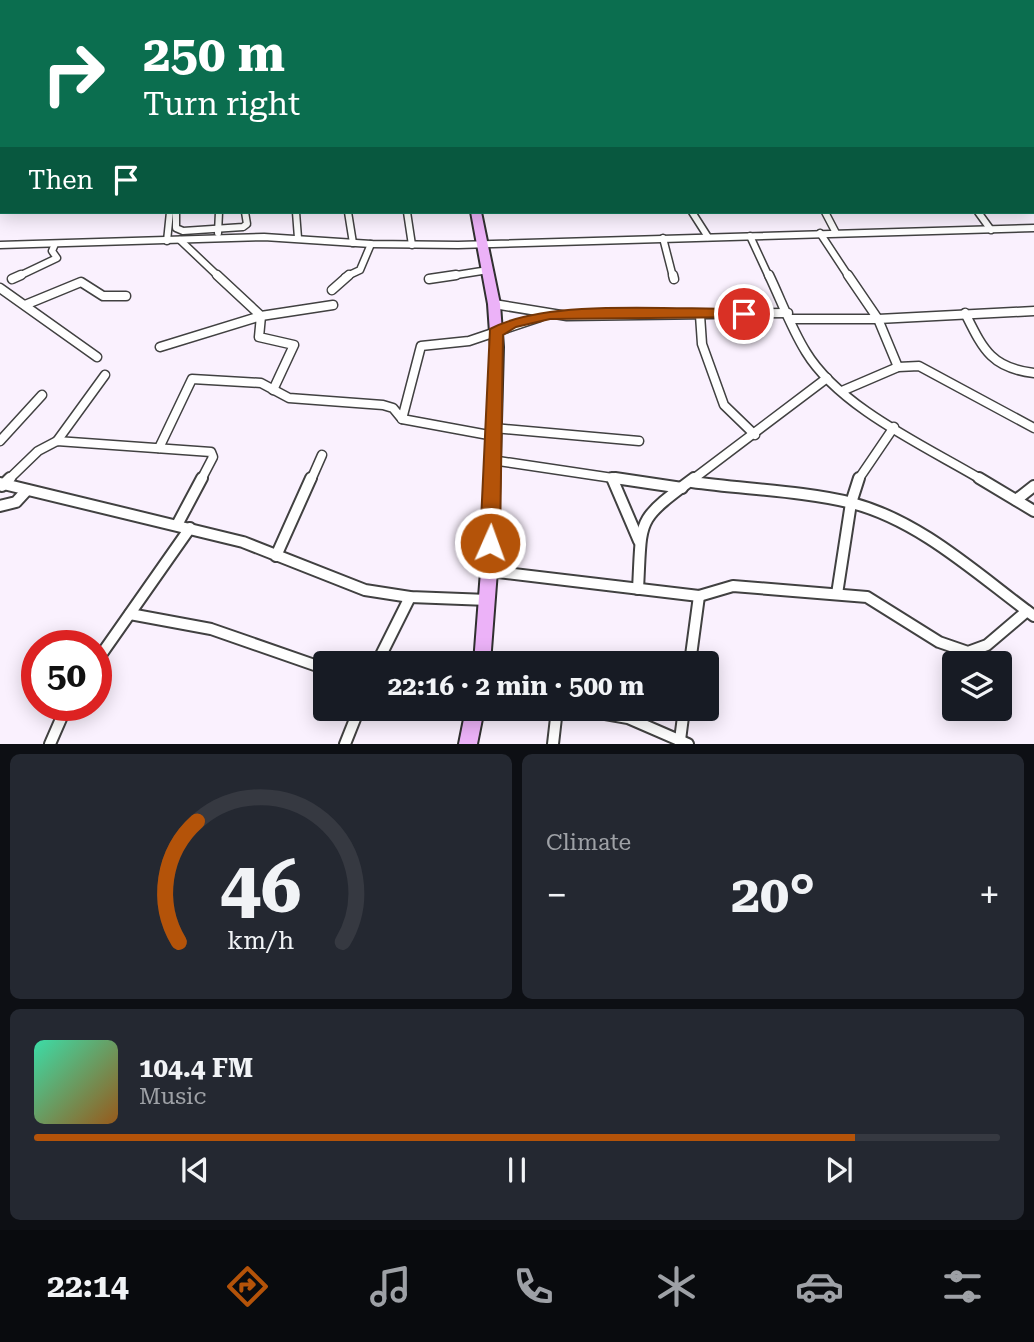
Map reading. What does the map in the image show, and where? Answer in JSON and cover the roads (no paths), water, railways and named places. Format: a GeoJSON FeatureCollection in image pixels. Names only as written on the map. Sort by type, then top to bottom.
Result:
{"type":"FeatureCollection","features":[{"type":"Feature","properties":{"kind":"main road"},"geometry":{"type":"LineString","coordinates":[[131,0],[145,0]]}},
{"type":"Feature","properties":{"kind":"main road"},"geometry":{"type":"LineString","coordinates":[[476,214],[494,304],[496,332],[488,600],[483,651]]}},
{"type":"Feature","properties":{"kind":"main road"},"geometry":{"type":"LineString","coordinates":[[468,744],[473,721]]}},
{"type":"Feature","properties":{"kind":"street"},"geometry":{"type":"LineString","coordinates":[[167,241],[170,214]]}},
{"type":"Feature","properties":{"kind":"street"},"geometry":{"type":"LineString","coordinates":[[176,214],[177,230],[243,228],[247,224],[245,214]]}},
{"type":"Feature","properties":{"kind":"street"},"geometry":{"type":"LineString","coordinates":[[217,239],[219,214]]}},
{"type":"Feature","properties":{"kind":"street"},"geometry":{"type":"LineString","coordinates":[[296,214],[298,238]]}},
{"type":"Feature","properties":{"kind":"street"},"geometry":{"type":"LineString","coordinates":[[348,214],[353,243]]}},
{"type":"Feature","properties":{"kind":"street"},"geometry":{"type":"LineString","coordinates":[[408,214],[412,245]]}},
{"type":"Feature","properties":{"kind":"street"},"geometry":{"type":"LineString","coordinates":[[693,214],[708,237]]}},
{"type":"Feature","properties":{"kind":"street"},"geometry":{"type":"LineString","coordinates":[[826,214],[836,233]]}},
{"type":"Feature","properties":{"kind":"street"},"geometry":{"type":"LineString","coordinates":[[979,214],[991,230]]}},
{"type":"Feature","properties":{"kind":"street"},"geometry":{"type":"LineString","coordinates":[[0,245],[298,238],[371,244],[484,244],[1034,228]]}},
{"type":"Feature","properties":{"kind":"street"},"geometry":{"type":"LineString","coordinates":[[1017,229],[1034,234]]}},
{"type":"Feature","properties":{"kind":"street"},"geometry":{"type":"LineString","coordinates":[[820,233],[878,319],[898,367]]}},
{"type":"Feature","properties":{"kind":"street"},"geometry":{"type":"LineString","coordinates":[[750,236],[806,353],[827,378],[894,427],[1034,510]]}},
{"type":"Feature","properties":{"kind":"street"},"geometry":{"type":"LineString","coordinates":[[663,239],[674,279]]}},
{"type":"Feature","properties":{"kind":"street"},"geometry":{"type":"LineString","coordinates":[[180,240],[261,316]]}},
{"type":"Feature","properties":{"kind":"street"},"geometry":{"type":"LineString","coordinates":[[12,279],[57,258],[52,251],[55,244]]}},
{"type":"Feature","properties":{"kind":"street"},"geometry":{"type":"LineString","coordinates":[[332,290],[344,277],[360,270],[371,244]]}},
{"type":"Feature","properties":{"kind":"street"},"geometry":{"type":"LineString","coordinates":[[429,279],[488,270]]}},
{"type":"Feature","properties":{"kind":"street"},"geometry":{"type":"LineString","coordinates":[[25,305],[81,282],[103,296],[126,296]]}},
{"type":"Feature","properties":{"kind":"street"},"geometry":{"type":"LineString","coordinates":[[0,288],[97,357]]}},
{"type":"Feature","properties":{"kind":"street"},"geometry":{"type":"LineString","coordinates":[[494,304],[550,315],[878,319],[1034,311]]}},
{"type":"Feature","properties":{"kind":"street"},"geometry":{"type":"LineString","coordinates":[[160,347],[261,316],[333,306]]}},
{"type":"Feature","properties":{"kind":"street"},"geometry":{"type":"LineString","coordinates":[[965,313],[993,362],[1032,374]]}},
{"type":"Feature","properties":{"kind":"street"},"geometry":{"type":"LineString","coordinates":[[402,419],[413,386],[419,348],[470,341],[511,324],[550,315]]}},
{"type":"Feature","properties":{"kind":"street"},"geometry":{"type":"LineString","coordinates":[[700,315],[702,344],[724,405],[755,435]]}},
{"type":"Feature","properties":{"kind":"street"},"geometry":{"type":"LineString","coordinates":[[261,316],[259,337],[294,345],[274,390]]}},
{"type":"Feature","properties":{"kind":"street"},"geometry":{"type":"LineString","coordinates":[[842,391],[898,367],[919,366],[1034,428]]}},
{"type":"Feature","properties":{"kind":"street"},"geometry":{"type":"LineString","coordinates":[[1,485],[38,451],[57,441],[105,375]]}},
{"type":"Feature","properties":{"kind":"street"},"geometry":{"type":"LineString","coordinates":[[638,589],[642,528],[650,511],[755,435],[827,378]]}},
{"type":"Feature","properties":{"kind":"street"},"geometry":{"type":"LineString","coordinates":[[159,448],[190,379],[261,383],[289,397],[383,405],[393,408],[402,419],[494,432],[639,441]]}},
{"type":"Feature","properties":{"kind":"street"},"geometry":{"type":"LineString","coordinates":[[0,440],[42,395]]}},
{"type":"Feature","properties":{"kind":"street"},"geometry":{"type":"LineString","coordinates":[[837,594],[850,503],[860,474],[894,427]]}},
{"type":"Feature","properties":{"kind":"street"},"geometry":{"type":"LineString","coordinates":[[57,441],[213,453],[177,525]]}},
{"type":"Feature","properties":{"kind":"street"},"geometry":{"type":"LineString","coordinates":[[276,556],[322,455]]}},
{"type":"Feature","properties":{"kind":"street"},"geometry":{"type":"LineString","coordinates":[[492,460],[682,488]]}},
{"type":"Feature","properties":{"kind":"street"},"geometry":{"type":"LineString","coordinates":[[612,478],[641,543]]}},
{"type":"Feature","properties":{"kind":"street"},"geometry":{"type":"LineString","coordinates":[[489,571],[699,596],[733,586],[875,599],[946,647],[966,652],[980,649],[1031,614],[909,525],[850,503],[692,482]]}},
{"type":"Feature","properties":{"kind":"street"},"geometry":{"type":"LineString","coordinates":[[1,485],[243,542],[343,583],[410,597],[488,600]]}},
{"type":"Feature","properties":{"kind":"street"},"geometry":{"type":"LineString","coordinates":[[1016,500],[1034,486]]}},
{"type":"Feature","properties":{"kind":"street"},"geometry":{"type":"LineString","coordinates":[[0,506],[16,502],[27,490]]}},
{"type":"Feature","properties":{"kind":"street"},"geometry":{"type":"LineString","coordinates":[[112,639],[190,528]]}},
{"type":"Feature","properties":{"kind":"street"},"geometry":{"type":"LineString","coordinates":[[692,651],[699,596]]}},
{"type":"Feature","properties":{"kind":"street"},"geometry":{"type":"LineString","coordinates":[[382,651],[410,597]]}},
{"type":"Feature","properties":{"kind":"street"},"geometry":{"type":"LineString","coordinates":[[130,614],[211,629],[313,664]]}},
{"type":"Feature","properties":{"kind":"street"},"geometry":{"type":"LineString","coordinates":[[50,744],[60,721]]}},
{"type":"Feature","properties":{"kind":"street"},"geometry":{"type":"LineString","coordinates":[[345,744],[354,721]]}},
{"type":"Feature","properties":{"kind":"street"},"geometry":{"type":"LineString","coordinates":[[553,744],[556,721]]}},
{"type":"Feature","properties":{"kind":"street"},"geometry":{"type":"LineString","coordinates":[[635,721],[684,742],[684,721]]}}]}
